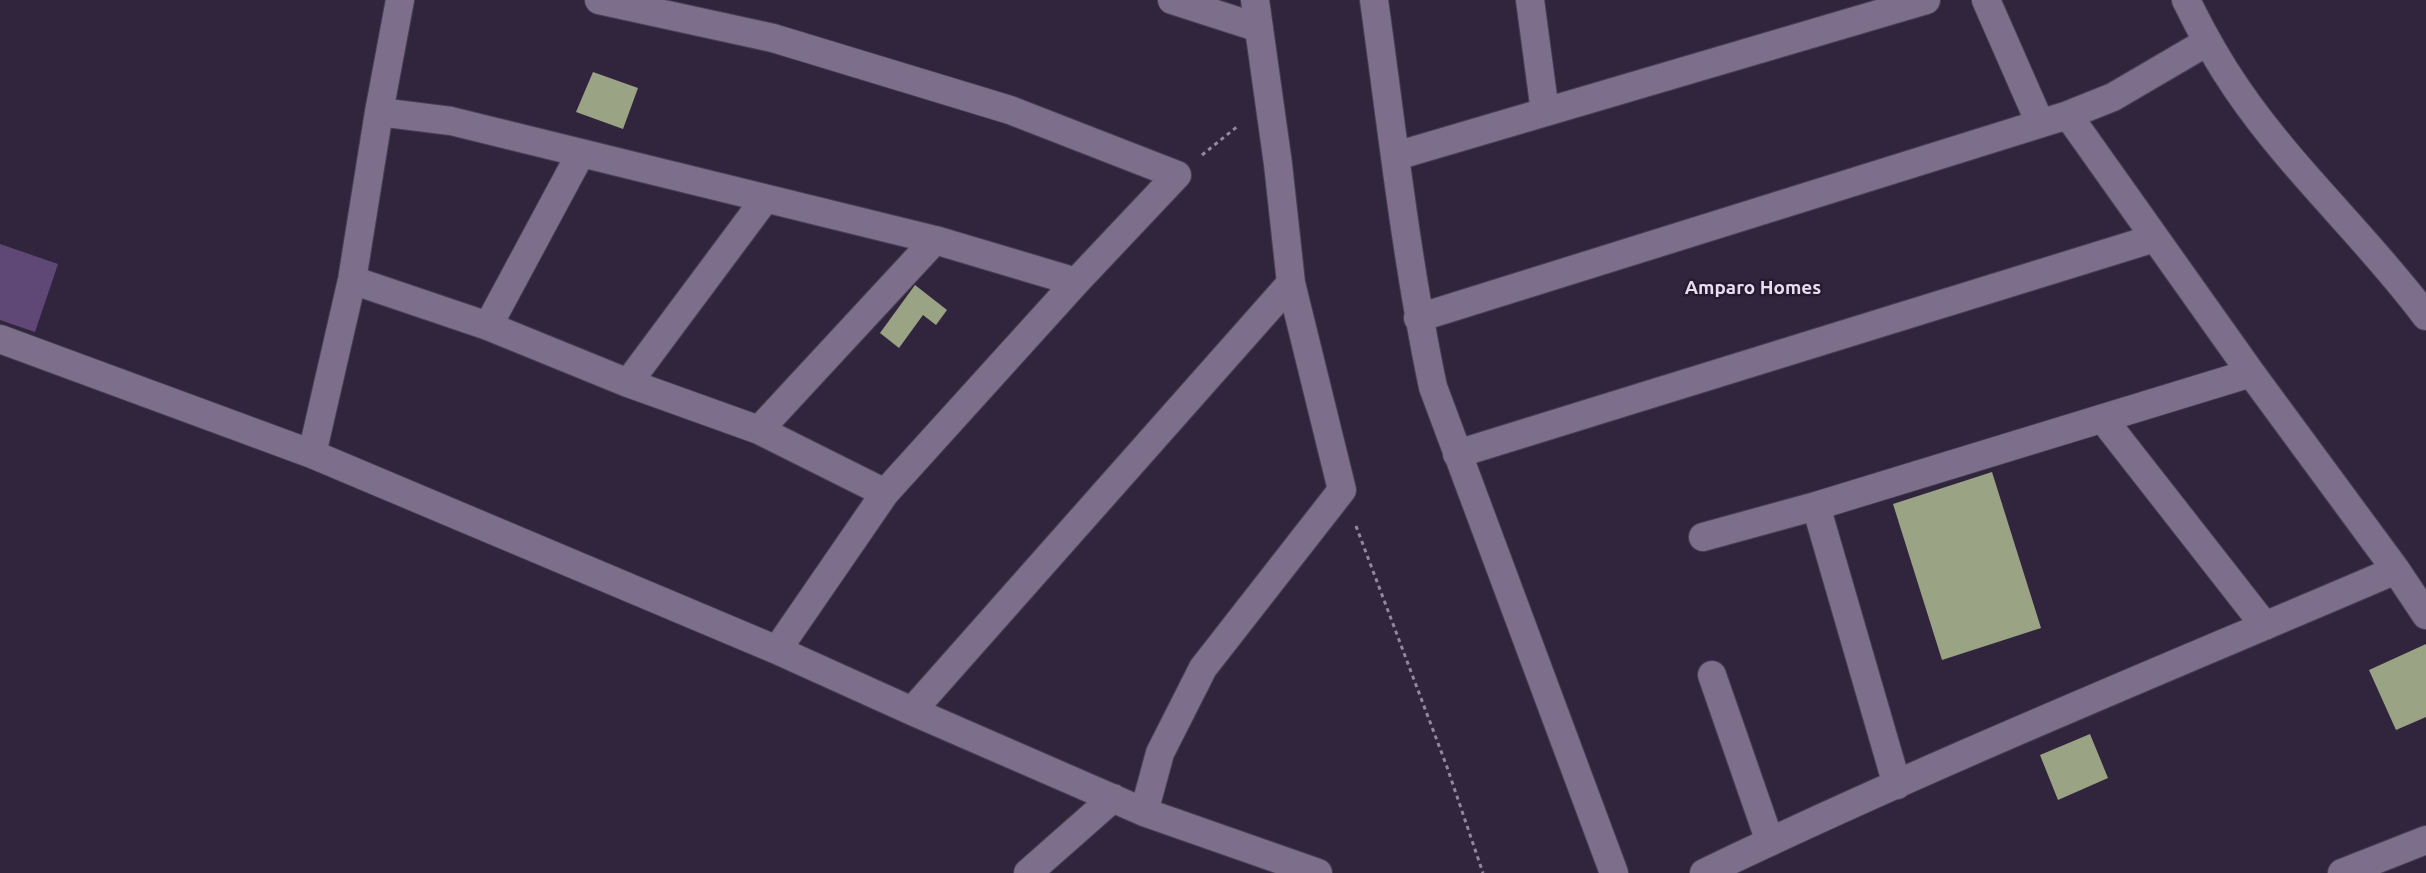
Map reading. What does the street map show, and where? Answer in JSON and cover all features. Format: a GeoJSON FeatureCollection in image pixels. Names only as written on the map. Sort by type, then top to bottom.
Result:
{"type":"FeatureCollection","features":[{"type":"Feature","properties":{"kind":"street"},"geometry":{"type":"LineString","coordinates":[[312,454],[352,280],[379,112],[400,0]]}},
{"type":"Feature","properties":{"kind":"street"},"geometry":{"type":"LineString","coordinates":[[598,0],[773,38],[1010,110],[1177,175],[1076,282],[885,493],[777,650]]}},
{"type":"Feature","properties":{"kind":"street"},"geometry":{"type":"LineString","coordinates":[[1172,0],[1259,28]]}},
{"type":"Feature","properties":{"kind":"street"},"geometry":{"type":"LineString","coordinates":[[1144,812],[1160,753],[1203,668],[1342,490],[1291,283],[1278,164],[1255,0]]}},
{"type":"Feature","properties":{"kind":"street"},"geometry":{"type":"LineString","coordinates":[[1374,0],[1396,156],[1404,234],[1418,318],[1433,387],[1614,873]]}},
{"type":"Feature","properties":{"kind":"street"},"geometry":{"type":"LineString","coordinates":[[1530,0],[1544,112]]}},
{"type":"Feature","properties":{"kind":"street"},"geometry":{"type":"LineString","coordinates":[[1396,156],[1926,0]]}},
{"type":"Feature","properties":{"kind":"street"},"geometry":{"type":"LineString","coordinates":[[1986,0],[2040,123]]}},
{"type":"Feature","properties":{"kind":"street"},"geometry":{"type":"LineString","coordinates":[[2186,0],[2207,42],[2238,90],[2290,157],[2404,286],[2426,316]]}},
{"type":"Feature","properties":{"kind":"street"},"geometry":{"type":"LineString","coordinates":[[1418,318],[2068,115],[2113,97],[2207,42]]}},
{"type":"Feature","properties":{"kind":"street"},"geometry":{"type":"LineString","coordinates":[[379,112],[451,121],[935,240],[1076,282]]}},
{"type":"Feature","properties":{"kind":"street"},"geometry":{"type":"LineString","coordinates":[[2068,115],[2251,373],[2396,570],[2426,615]]}},
{"type":"Feature","properties":{"kind":"street"},"geometry":{"type":"LineString","coordinates":[[488,326],[581,153]]}},
{"type":"Feature","properties":{"kind":"street"},"geometry":{"type":"LineString","coordinates":[[628,383],[765,199]]}},
{"type":"Feature","properties":{"kind":"street"},"geometry":{"type":"LineString","coordinates":[[1457,454],[2155,238]]}},
{"type":"Feature","properties":{"kind":"street"},"geometry":{"type":"LineString","coordinates":[[759,430],[935,240]]}},
{"type":"Feature","properties":{"kind":"street"},"geometry":{"type":"LineString","coordinates":[[352,280],[488,326],[628,383],[759,430],[885,493]]}},
{"type":"Feature","properties":{"kind":"street"},"geometry":{"type":"LineString","coordinates":[[912,711],[1291,283]]}},
{"type":"Feature","properties":{"kind":"street"},"geometry":{"type":"LineString","coordinates":[[0,339],[312,454],[777,650],[1144,812],[1318,873]]}},
{"type":"Feature","properties":{"kind":"street"},"geometry":{"type":"LineString","coordinates":[[1702,536],[1816,506],[2251,373]]}},
{"type":"Feature","properties":{"kind":"street"},"geometry":{"type":"LineString","coordinates":[[2103,419],[2265,626]]}},
{"type":"Feature","properties":{"kind":"street"},"geometry":{"type":"LineString","coordinates":[[1816,506],[1897,785]]}},
{"type":"Feature","properties":{"kind":"street"},"geometry":{"type":"LineString","coordinates":[[1704,873],[2105,693],[2396,570]]}},
{"type":"Feature","properties":{"kind":"street"},"geometry":{"type":"LineString","coordinates":[[1712,675],[1770,842]]}},
{"type":"Feature","properties":{"kind":"street"},"geometry":{"type":"LineString","coordinates":[[1028,873],[1113,798]]}},
{"type":"Feature","properties":{"kind":"street"},"geometry":{"type":"LineString","coordinates":[[2342,873],[2426,840]]}},
{"type":"Feature","properties":{"kind":"path"},"geometry":{"type":"LineString","coordinates":[[1177,175],[1268,102]]}},
{"type":"Feature","properties":{"kind":"path"},"geometry":{"type":"LineString","coordinates":[[1342,490],[1447,767],[1483,873]]}},
{"type":"Feature","properties":{"kind":"shaded area"},"geometry":{"type":"Polygon","coordinates":[[[0,244],[58,264],[35,332],[0,320],[0,244]]]}},
{"type":"Feature","properties":{"kind":"building"},"geometry":{"type":"Polygon","coordinates":[[[593,72],[638,88],[623,129],[576,112],[593,72]]]}},
{"type":"Feature","properties":{"kind":"building"},"geometry":{"type":"Polygon","coordinates":[[[915,285],[947,310],[936,325],[923,315],[899,348],[880,333],[915,285]]]}},
{"type":"Feature","properties":{"kind":"building"},"geometry":{"type":"Polygon","coordinates":[[[1992,472],[2041,628],[1942,660],[1893,504],[1992,472]]]}},
{"type":"Feature","properties":{"kind":"building"},"geometry":{"type":"Polygon","coordinates":[[[2426,644],[2426,717],[2396,730],[2369,670],[2426,644]]]}},
{"type":"Feature","properties":{"kind":"building"},"geometry":{"type":"Polygon","coordinates":[[[2090,734],[2108,778],[2058,800],[2040,755],[2090,734]]]}},
{"type":"Feature","properties":{"kind":"district","name":"Amparo Homes"},"geometry":{"type":"Point","coordinates":[1753,288]}}]}
